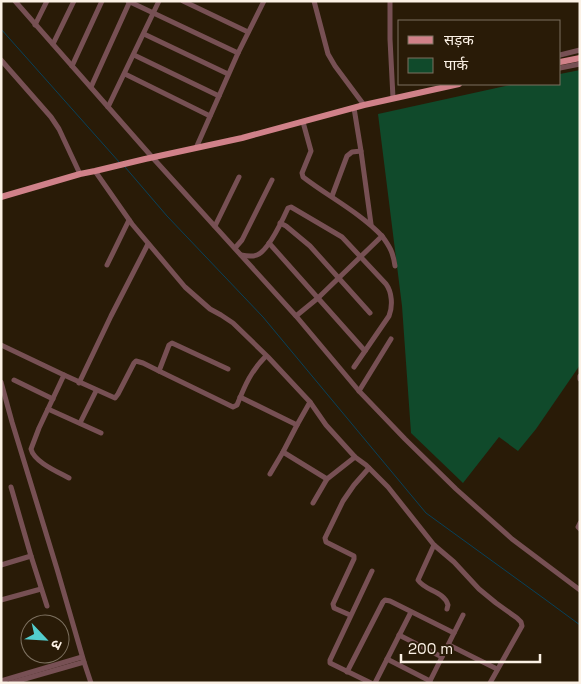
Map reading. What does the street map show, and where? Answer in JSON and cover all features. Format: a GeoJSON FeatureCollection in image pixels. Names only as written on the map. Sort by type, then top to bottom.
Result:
{"type":"FeatureCollection","features":[{"type":"Feature","properties":{"kind":"main road"},"geometry":{"type":"LineString","coordinates":[[561,62],[580,58]]}},
{"type":"Feature","properties":{"kind":"main road"},"geometry":{"type":"LineString","coordinates":[[1,197],[80,174],[242,138],[393,98],[454,85]]}},
{"type":"Feature","properties":{"kind":"street"},"geometry":{"type":"LineString","coordinates":[[15,1],[108,107],[148,158],[235,248],[404,439],[512,539],[580,590]]}},
{"type":"Feature","properties":{"kind":"street"},"geometry":{"type":"LineString","coordinates":[[35,25],[47,1]]}},
{"type":"Feature","properties":{"kind":"street"},"geometry":{"type":"LineString","coordinates":[[53,44],[74,1]]}},
{"type":"Feature","properties":{"kind":"street"},"geometry":{"type":"LineString","coordinates":[[72,66],[102,1]]}},
{"type":"Feature","properties":{"kind":"street"},"geometry":{"type":"LineString","coordinates":[[108,107],[159,1]]}},
{"type":"Feature","properties":{"kind":"street"},"geometry":{"type":"LineString","coordinates":[[183,1],[248,32]]}},
{"type":"Feature","properties":{"kind":"street"},"geometry":{"type":"LineString","coordinates":[[196,148],[228,74],[264,1]]}},
{"type":"Feature","properties":{"kind":"street"},"geometry":{"type":"LineString","coordinates":[[314,1],[328,54],[364,106]]}},
{"type":"Feature","properties":{"kind":"street"},"geometry":{"type":"LineString","coordinates":[[390,1],[393,98]]}},
{"type":"Feature","properties":{"kind":"street"},"geometry":{"type":"LineString","coordinates":[[91,87],[130,2],[238,53]]}},
{"type":"Feature","properties":{"kind":"street"},"geometry":{"type":"LineString","coordinates":[[144,34],[228,74]]}},
{"type":"Feature","properties":{"kind":"street"},"geometry":{"type":"LineString","coordinates":[[561,55],[580,50]]}},
{"type":"Feature","properties":{"kind":"street"},"geometry":{"type":"LineString","coordinates":[[134,55],[219,96]]}},
{"type":"Feature","properties":{"kind":"street"},"geometry":{"type":"LineString","coordinates":[[1,60],[51,116],[80,174]]}},
{"type":"Feature","properties":{"kind":"street"},"geometry":{"type":"LineString","coordinates":[[561,68],[580,64]]}},
{"type":"Feature","properties":{"kind":"street"},"geometry":{"type":"LineString","coordinates":[[125,74],[210,116]]}},
{"type":"Feature","properties":{"kind":"street"},"geometry":{"type":"LineString","coordinates":[[354,108],[371,224]]}},
{"type":"Feature","properties":{"kind":"street"},"geometry":{"type":"LineString","coordinates":[[303,122],[311,151],[302,173],[303,177],[371,224],[389,245],[395,266]]}},
{"type":"Feature","properties":{"kind":"street"},"geometry":{"type":"LineString","coordinates":[[332,196],[347,156],[352,152],[361,151]]}},
{"type":"Feature","properties":{"kind":"street"},"geometry":{"type":"LineString","coordinates":[[98,171],[129,220],[185,287],[205,306],[233,323],[310,402],[326,425],[355,457],[388,487],[434,545],[490,598],[521,622],[522,626],[490,683]]}},
{"type":"Feature","properties":{"kind":"street"},"geometry":{"type":"LineString","coordinates":[[214,226],[239,177]]}},
{"type":"Feature","properties":{"kind":"street"},"geometry":{"type":"LineString","coordinates":[[235,248],[242,240],[272,180]]}},
{"type":"Feature","properties":{"kind":"street"},"geometry":{"type":"LineString","coordinates":[[240,255],[258,255],[269,243],[288,208],[293,207],[342,237],[389,288],[392,308],[389,316],[354,367]]}},
{"type":"Feature","properties":{"kind":"street"},"geometry":{"type":"LineString","coordinates":[[107,265],[129,220]]}},
{"type":"Feature","properties":{"kind":"street"},"geometry":{"type":"LineString","coordinates":[[280,223],[310,246],[370,313]]}},
{"type":"Feature","properties":{"kind":"street"},"geometry":{"type":"LineString","coordinates":[[296,316],[318,298],[382,236]]}},
{"type":"Feature","properties":{"kind":"street"},"geometry":{"type":"LineString","coordinates":[[269,243],[365,351]]}},
{"type":"Feature","properties":{"kind":"street"},"geometry":{"type":"LineString","coordinates":[[79,383],[110,316],[148,244]]}},
{"type":"Feature","properties":{"kind":"street"},"geometry":{"type":"LineString","coordinates":[[359,390],[391,339]]}},
{"type":"Feature","properties":{"kind":"street"},"geometry":{"type":"LineString","coordinates":[[159,371],[169,345],[172,343],[228,369]]}},
{"type":"Feature","properties":{"kind":"street"},"geometry":{"type":"LineString","coordinates":[[1,345],[111,397],[116,398],[136,361],[231,406],[237,405],[251,374],[266,356]]}},
{"type":"Feature","properties":{"kind":"street"},"geometry":{"type":"LineString","coordinates":[[64,376],[31,449],[32,453],[43,463],[69,478]]}},
{"type":"Feature","properties":{"kind":"street"},"geometry":{"type":"LineString","coordinates":[[14,380],[53,398]]}},
{"type":"Feature","properties":{"kind":"street"},"geometry":{"type":"LineString","coordinates":[[1,382],[91,683]]}},
{"type":"Feature","properties":{"kind":"street"},"geometry":{"type":"LineString","coordinates":[[80,423],[96,390]]}},
{"type":"Feature","properties":{"kind":"street"},"geometry":{"type":"LineString","coordinates":[[240,397],[297,424]]}},
{"type":"Feature","properties":{"kind":"street"},"geometry":{"type":"LineString","coordinates":[[270,474],[310,402]]}},
{"type":"Feature","properties":{"kind":"street"},"geometry":{"type":"LineString","coordinates":[[48,409],[101,433]]}},
{"type":"Feature","properties":{"kind":"street"},"geometry":{"type":"LineString","coordinates":[[283,452],[327,479]]}},
{"type":"Feature","properties":{"kind":"street"},"geometry":{"type":"LineString","coordinates":[[313,503],[327,479],[355,457]]}},
{"type":"Feature","properties":{"kind":"street"},"geometry":{"type":"LineString","coordinates":[[350,616],[334,608],[332,604],[354,556],[326,542],[325,538],[343,501],[369,468]]}},
{"type":"Feature","properties":{"kind":"street"},"geometry":{"type":"LineString","coordinates":[[11,487],[47,606]]}},
{"type":"Feature","properties":{"kind":"street"},"geometry":{"type":"LineString","coordinates":[[580,523],[578,527],[580,528]]}},
{"type":"Feature","properties":{"kind":"street"},"geometry":{"type":"LineString","coordinates":[[434,545],[418,580],[421,584],[446,599],[447,609]]}},
{"type":"Feature","properties":{"kind":"street"},"geometry":{"type":"LineString","coordinates":[[1,565],[31,556]]}},
{"type":"Feature","properties":{"kind":"street"},"geometry":{"type":"LineString","coordinates":[[371,683],[330,663],[330,660],[372,570]]}},
{"type":"Feature","properties":{"kind":"street"},"geometry":{"type":"LineString","coordinates":[[1,600],[41,588]]}},
{"type":"Feature","properties":{"kind":"street"},"geometry":{"type":"LineString","coordinates":[[348,672],[382,602],[385,600],[454,633]]}},
{"type":"Feature","properties":{"kind":"street"},"geometry":{"type":"LineString","coordinates":[[375,683],[411,612]]}},
{"type":"Feature","properties":{"kind":"street"},"geometry":{"type":"LineString","coordinates":[[387,659],[430,682],[464,615]]}},
{"type":"Feature","properties":{"kind":"street"},"geometry":{"type":"LineString","coordinates":[[400,634],[442,657]]}},
{"type":"Feature","properties":{"kind":"street"},"geometry":{"type":"LineString","coordinates":[[449,645],[497,669]]}},
{"type":"Feature","properties":{"kind":"street"},"geometry":{"type":"LineString","coordinates":[[1,681],[83,659]]}},
{"type":"Feature","properties":{"kind":"street"},"geometry":{"type":"LineString","coordinates":[[11,683],[83,659]]}},
{"type":"Feature","properties":{"kind":"green space"},"geometry":{"type":"Polygon","coordinates":[[[580,70],[580,365],[536,429],[518,451],[499,437],[463,483],[411,433],[402,306],[378,114],[510,85],[561,85],[561,74],[580,70]]]}},
{"type":"Feature","properties":{"kind":"waterway"},"geometry":{"type":"LineString","coordinates":[[1,29],[120,163]]}},
{"type":"Feature","properties":{"kind":"waterway"},"geometry":{"type":"LineString","coordinates":[[125,167],[167,216],[263,317],[426,513],[580,625]]}}]}
